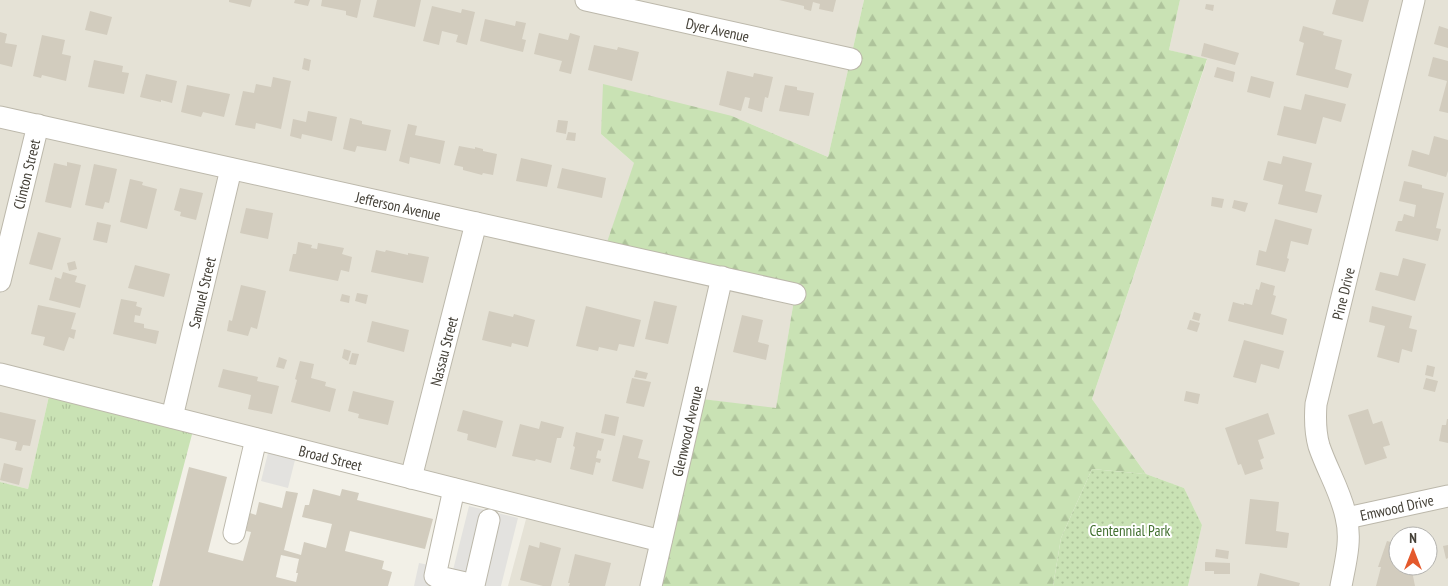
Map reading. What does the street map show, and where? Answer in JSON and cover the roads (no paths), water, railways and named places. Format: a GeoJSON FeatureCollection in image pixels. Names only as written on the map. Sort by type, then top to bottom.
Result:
{"type":"FeatureCollection","features":[{"type":"Feature","properties":{"kind":"street","name":"Dyer Avenue"},"geometry":{"type":"LineString","coordinates":[[586,0],[851,59]]}},
{"type":"Feature","properties":{"kind":"street","name":"Pine Drive"},"geometry":{"type":"LineString","coordinates":[[1341,586],[1348,549],[1347,518],[1319,445],[1315,424],[1316,404],[1414,0]]}},
{"type":"Feature","properties":{"kind":"street","name":"Jefferson Avenue"},"geometry":{"type":"LineString","coordinates":[[0,117],[795,294]]}},
{"type":"Feature","properties":{"kind":"street","name":"Clinton Street"},"geometry":{"type":"LineString","coordinates":[[0,281],[38,126]]}},
{"type":"Feature","properties":{"kind":"street","name":"Samuel Street"},"geometry":{"type":"LineString","coordinates":[[172,418],[231,168]]}},
{"type":"Feature","properties":{"kind":"street","name":"Nassau Street"},"geometry":{"type":"LineString","coordinates":[[411,478],[476,223]]}},
{"type":"Feature","properties":{"kind":"street","name":"Glenwood Avenue"},"geometry":{"type":"LineString","coordinates":[[651,586],[722,278]]}},
{"type":"Feature","properties":{"kind":"street","name":"Broad Street"},"geometry":{"type":"LineString","coordinates":[[0,374],[661,541]]}},
{"type":"Feature","properties":{"kind":"street"},"geometry":{"type":"LineString","coordinates":[[234,533],[256,439]]}},
{"type":"Feature","properties":{"kind":"street"},"geometry":{"type":"LineString","coordinates":[[454,488],[435,576],[474,585],[489,520]]}},
{"type":"Feature","properties":{"kind":"street","name":"Emwood Drive"},"geometry":{"type":"LineString","coordinates":[[1347,518],[1448,496]]}},
{"type":"Feature","properties":{"kind":"park label","name":"Centennial Park"},"geometry":{"type":"Point","coordinates":[1130,530]}}]}
